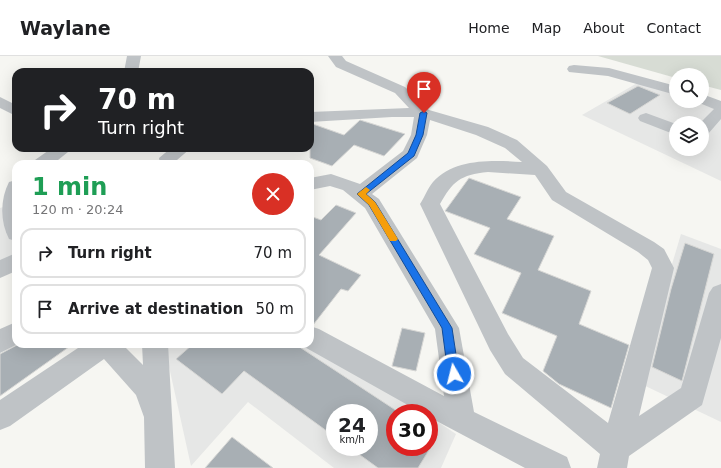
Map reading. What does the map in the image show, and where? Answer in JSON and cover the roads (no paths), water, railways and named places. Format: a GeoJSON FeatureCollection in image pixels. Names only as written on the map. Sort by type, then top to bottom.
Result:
{"type":"FeatureCollection","features":[{"type":"Feature","properties":{"kind":"street"},"geometry":{"type":"LineString","coordinates":[[132,68],[134,56]]}},
{"type":"Feature","properties":{"kind":"street"},"geometry":{"type":"LineString","coordinates":[[335,56],[341,64],[400,90],[424,113]]}},
{"type":"Feature","properties":{"kind":"street"},"geometry":{"type":"LineString","coordinates":[[574,69],[609,72],[669,89]]}},
{"type":"Feature","properties":{"kind":"street"},"geometry":{"type":"LineString","coordinates":[[0,102],[12,109]]}},
{"type":"Feature","properties":{"kind":"street"},"geometry":{"type":"LineString","coordinates":[[709,102],[721,106]]}},
{"type":"Feature","properties":{"kind":"street"},"geometry":{"type":"LineString","coordinates":[[709,123],[721,110]]}},
{"type":"Feature","properties":{"kind":"street"},"geometry":{"type":"LineString","coordinates":[[314,117],[392,112],[424,113],[482,131],[511,144],[541,170],[559,196],[646,247],[656,255],[663,268],[614,458]]}},
{"type":"Feature","properties":{"kind":"street"},"geometry":{"type":"LineString","coordinates":[[361,194],[411,154],[419,135],[424,113]]}},
{"type":"Feature","properties":{"kind":"street"},"geometry":{"type":"LineString","coordinates":[[646,118],[669,127]]}},
{"type":"Feature","properties":{"kind":"street"},"geometry":{"type":"LineString","coordinates":[[47,160],[58,152]]}},
{"type":"Feature","properties":{"kind":"street"},"geometry":{"type":"LineString","coordinates":[[168,160],[168,158],[176,152]]}},
{"type":"Feature","properties":{"kind":"street"},"geometry":{"type":"LineString","coordinates":[[541,170],[491,166],[468,168],[454,173],[440,186],[430,204],[499,342],[514,366],[614,458]]}},
{"type":"Feature","properties":{"kind":"street"},"geometry":{"type":"LineString","coordinates":[[314,183],[331,180],[350,186],[372,204],[447,328],[461,420]]}},
{"type":"Feature","properties":{"kind":"street"},"geometry":{"type":"LineString","coordinates":[[0,193],[12,185]]}},
{"type":"Feature","properties":{"kind":"street"},"geometry":{"type":"LineString","coordinates":[[12,200],[10,220],[12,225]]}},
{"type":"Feature","properties":{"kind":"street"},"geometry":{"type":"LineString","coordinates":[[0,270],[12,264]]}},
{"type":"Feature","properties":{"kind":"street"},"geometry":{"type":"LineString","coordinates":[[614,458],[692,396],[721,293]]}},
{"type":"Feature","properties":{"kind":"street"},"geometry":{"type":"LineString","coordinates":[[0,342],[12,334]]}},
{"type":"Feature","properties":{"kind":"street"},"geometry":{"type":"LineString","coordinates":[[314,339],[461,420],[556,468]]}},
{"type":"Feature","properties":{"kind":"street"},"geometry":{"type":"LineString","coordinates":[[0,416],[100,348]]}},
{"type":"Feature","properties":{"kind":"street"},"geometry":{"type":"LineString","coordinates":[[110,348],[148,389],[158,430]]}},
{"type":"Feature","properties":{"kind":"street"},"geometry":{"type":"LineString","coordinates":[[155,348],[160,468]]}}]}
